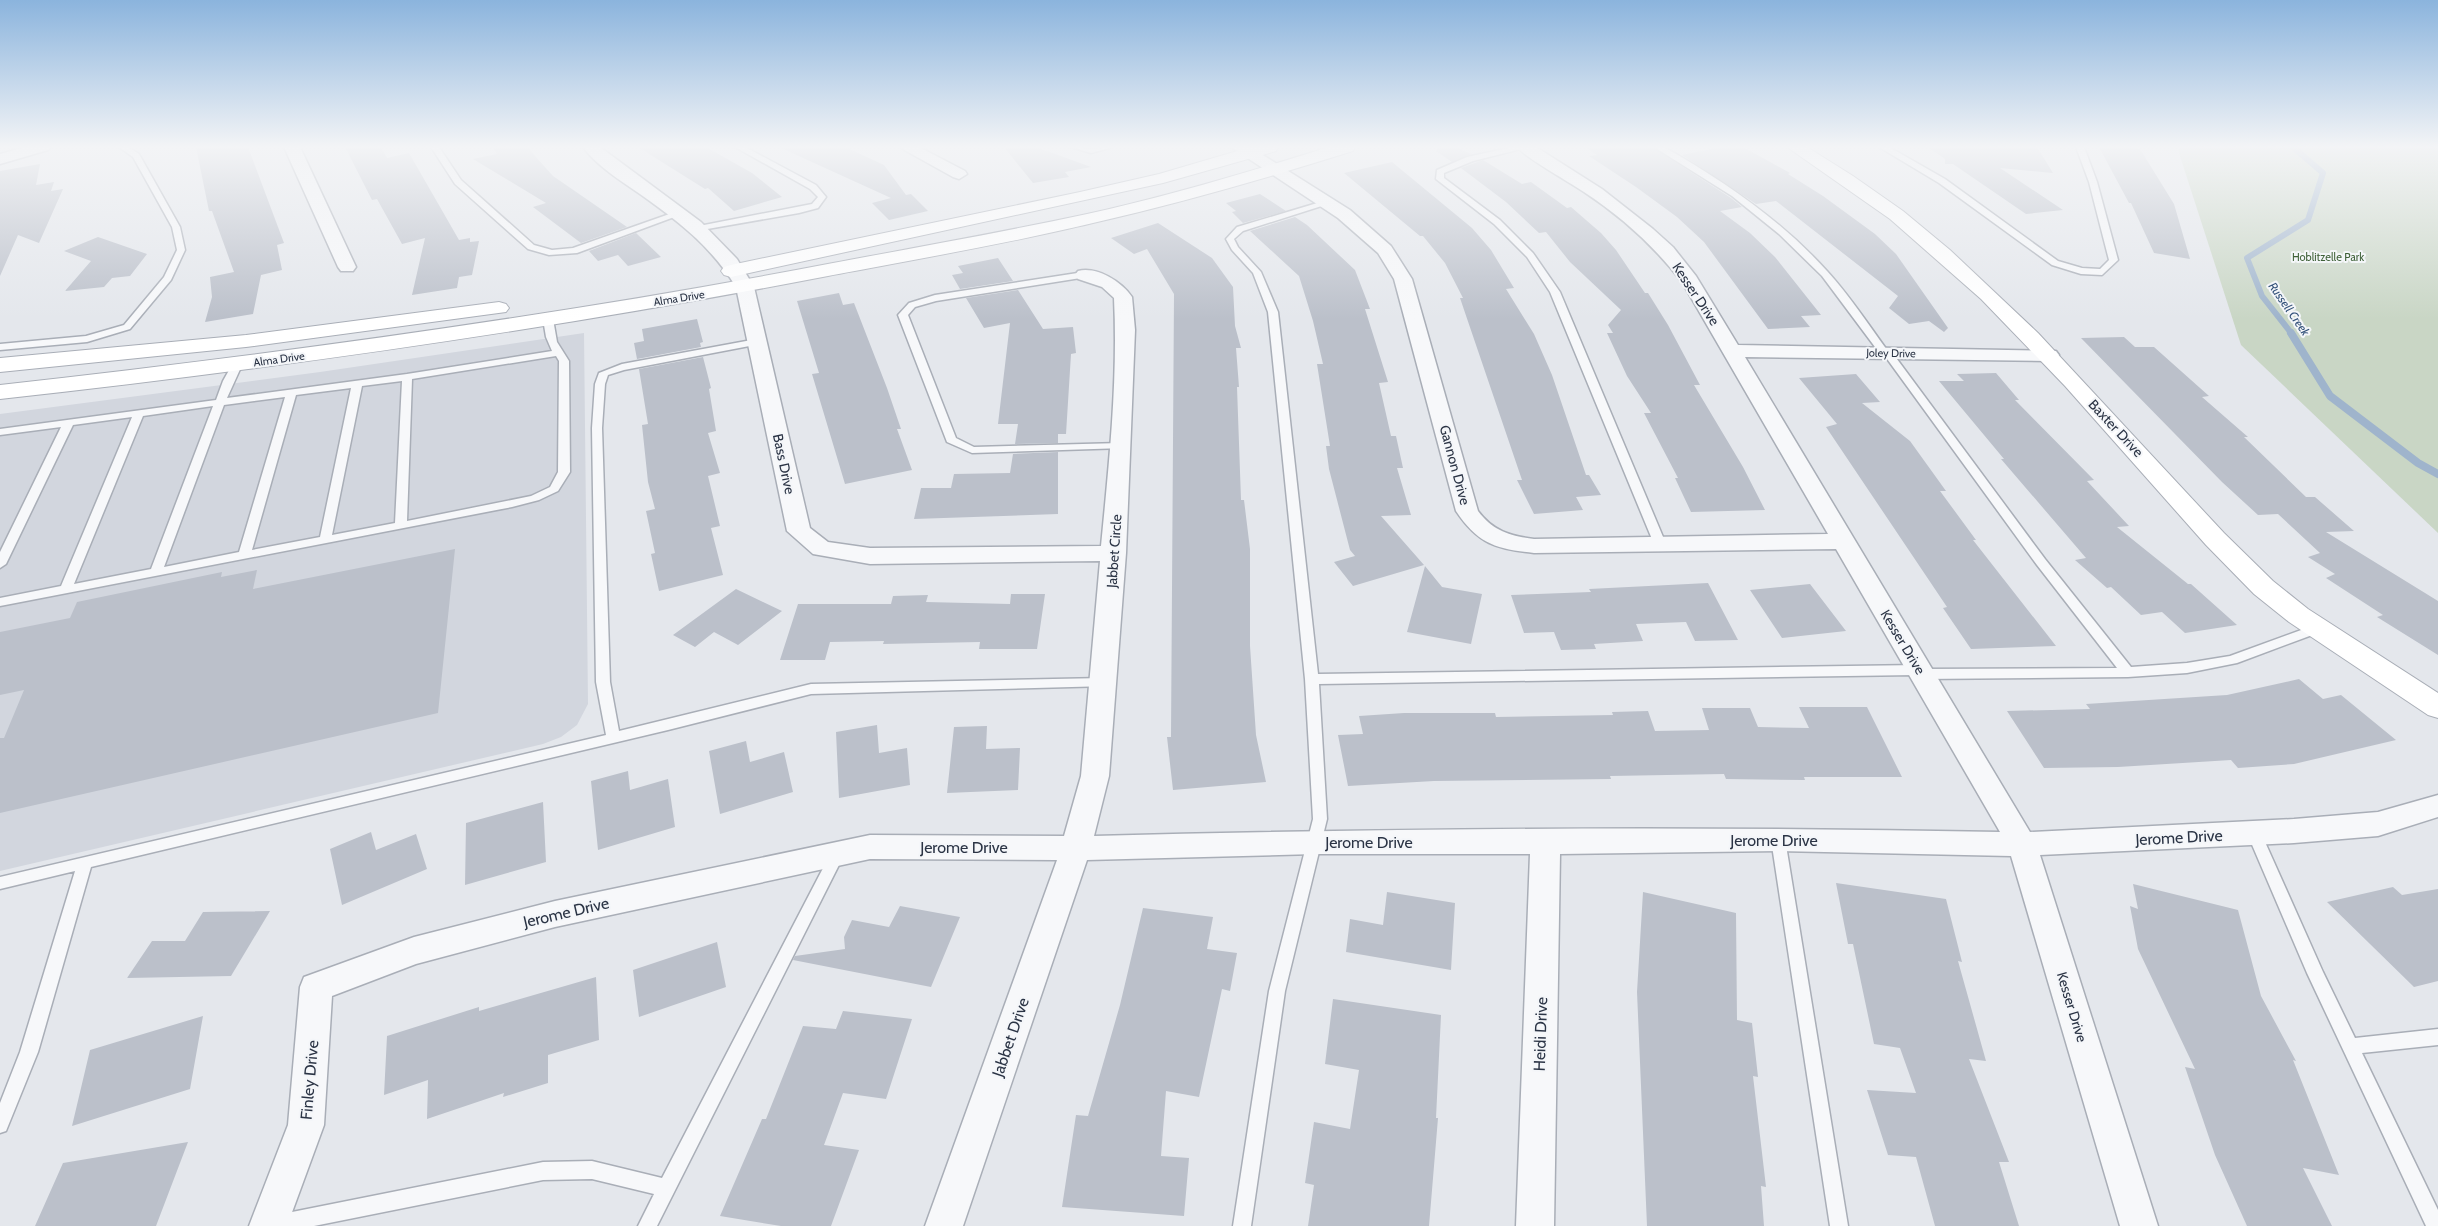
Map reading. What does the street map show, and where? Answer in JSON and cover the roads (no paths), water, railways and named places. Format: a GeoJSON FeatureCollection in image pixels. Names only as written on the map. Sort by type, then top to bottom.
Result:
{"type":"FeatureCollection","features":[{"type":"Feature","properties":{"kind":"main road","name":"Alma Drive"},"geometry":{"type":"LineString","coordinates":[[0,365],[246,341],[741,278],[923,229],[1048,204]]}},
{"type":"Feature","properties":{"kind":"main road","name":"Alma Drive"},"geometry":{"type":"LineString","coordinates":[[0,392],[237,366],[548,319],[741,278],[1090,218],[1143,204]]}},
{"type":"Feature","properties":{"kind":"main road","name":"Baxter Drive"},"geometry":{"type":"LineString","coordinates":[[1882,204],[1937,246],[2049,355],[2238,562],[2280,602],[2438,707]]}},
{"type":"Feature","properties":{"kind":"main road"},"geometry":{"type":"LineString","coordinates":[[237,366],[246,341]]}},
{"type":"Feature","properties":{"kind":"street"},"geometry":{"type":"LineString","coordinates":[[318,204],[347,267]]}},
{"type":"Feature","properties":{"kind":"street","name":"Bass Drive"},"geometry":{"type":"LineString","coordinates":[[668,204],[682,213],[714,242],[741,278],[757,342],[798,531],[821,549],[870,556],[1114,553]]}},
{"type":"Feature","properties":{"kind":"street","name":"Gannon Drive"},"geometry":{"type":"LineString","coordinates":[[1329,204],[1344,214],[1385,250],[1404,278],[1467,511],[1476,526],[1492,538],[1509,544],[1534,546],[1843,541]]}},
{"type":"Feature","properties":{"kind":"street","name":"Kesser Drive"},"geometry":{"type":"LineString","coordinates":[[1611,204],[1663,247],[1690,280],[2022,844],[2139,1226]]}},
{"type":"Feature","properties":{"kind":"street","name":"Jabbet Circle"},"geometry":{"type":"LineString","coordinates":[[1076,848],[1095,776],[1104,683],[1121,446],[1125,330],[1122,297],[1108,284],[1084,275]]}},
{"type":"Feature","properties":{"kind":"street","name":"Joley Drive"},"geometry":{"type":"LineString","coordinates":[[1733,351],[2049,355]]}},
{"type":"Feature","properties":{"kind":"street","name":"Jerome Drive"},"geometry":{"type":"LineString","coordinates":[[316,987],[414,951],[545,916],[870,847],[1076,848],[1316,842],[1778,839],[2022,844],[2254,833],[2378,824],[2438,806]]}},
{"type":"Feature","properties":{"kind":"street","name":"Heidi Drive"},"geometry":{"type":"LineString","coordinates":[[1535,1226],[1545,842]]}},
{"type":"Feature","properties":{"kind":"street","name":"Jabbet Drive"},"geometry":{"type":"LineString","coordinates":[[944,1226],[1076,848]]}},
{"type":"Feature","properties":{"kind":"street","name":"Finley Drive"},"geometry":{"type":"LineString","coordinates":[[268,1226],[306,1125],[316,987]]}},
{"type":"Feature","properties":{"kind":"lane"},"geometry":{"type":"LineString","coordinates":[[0,346],[87,339],[127,327],[168,278],[181,250],[176,227],[163,204]]}},
{"type":"Feature","properties":{"kind":"lane"},"geometry":{"type":"LineString","coordinates":[[483,204],[531,247],[552,253],[574,251],[682,213]]}},
{"type":"Feature","properties":{"kind":"lane"},"geometry":{"type":"LineString","coordinates":[[699,229],[796,211],[816,204]]}},
{"type":"Feature","properties":{"kind":"lane"},"geometry":{"type":"LineString","coordinates":[[1242,1226],[1277,991],[1316,842],[1320,819],[1312,679],[1273,312],[1267,291],[1256,271],[1232,245],[1230,239],[1240,229],[1323,204]]}},
{"type":"Feature","properties":{"kind":"lane"},"geometry":{"type":"LineString","coordinates":[[1473,204],[1497,222],[1530,255],[1555,292],[1660,544]]}},
{"type":"Feature","properties":{"kind":"lane"},"geometry":{"type":"LineString","coordinates":[[1747,204],[1807,255],[1843,296],[2041,562],[2128,672]]}},
{"type":"Feature","properties":{"kind":"lane"},"geometry":{"type":"LineString","coordinates":[[1974,204],[2055,263],[2081,271],[2102,272],[2114,260],[2099,204]]}},
{"type":"Feature","properties":{"kind":"lane"},"geometry":{"type":"LineString","coordinates":[[1084,275],[935,298],[912,305],[903,315],[951,440],[972,450],[1121,446]]}},
{"type":"Feature","properties":{"kind":"lane"},"geometry":{"type":"LineString","coordinates":[[0,602],[512,504],[535,498],[554,489],[564,472],[564,361],[549,336],[548,319]]}},
{"type":"Feature","properties":{"kind":"lane"},"geometry":{"type":"LineString","coordinates":[[613,738],[604,682],[597,447],[600,384],[604,372],[757,342]]}},
{"type":"Feature","properties":{"kind":"lane"},"geometry":{"type":"LineString","coordinates":[[0,432],[407,377],[558,353]]}},
{"type":"Feature","properties":{"kind":"lane"},"geometry":{"type":"LineString","coordinates":[[156,572],[220,402],[237,366]]}},
{"type":"Feature","properties":{"kind":"lane"},"geometry":{"type":"LineString","coordinates":[[401,526],[407,377]]}},
{"type":"Feature","properties":{"kind":"lane"},"geometry":{"type":"LineString","coordinates":[[324,540],[357,384]]}},
{"type":"Feature","properties":{"kind":"lane"},"geometry":{"type":"LineString","coordinates":[[244,556],[291,393]]}},
{"type":"Feature","properties":{"kind":"lane"},"geometry":{"type":"LineString","coordinates":[[66,589],[140,413]]}},
{"type":"Feature","properties":{"kind":"lane"},"geometry":{"type":"LineString","coordinates":[[0,564],[69,422]]}},
{"type":"Feature","properties":{"kind":"lane"},"geometry":{"type":"LineString","coordinates":[[1312,679],[1920,672],[2128,672],[2186,668],[2232,660],[2319,628]]}},
{"type":"Feature","properties":{"kind":"lane"},"geometry":{"type":"LineString","coordinates":[[0,883],[811,690],[1104,683]]}},
{"type":"Feature","properties":{"kind":"lane"},"geometry":{"type":"LineString","coordinates":[[2254,833],[2315,973],[2436,1226]]}},
{"type":"Feature","properties":{"kind":"lane"},"geometry":{"type":"LineString","coordinates":[[1778,839],[1840,1226]]}},
{"type":"Feature","properties":{"kind":"lane"},"geometry":{"type":"LineString","coordinates":[[647,1226],[838,853]]}},
{"type":"Feature","properties":{"kind":"lane"},"geometry":{"type":"LineString","coordinates":[[0,1126],[29,1052],[85,862]]}},
{"type":"Feature","properties":{"kind":"lane"},"geometry":{"type":"LineString","coordinates":[[2350,1046],[2438,1036]]}},
{"type":"Feature","properties":{"kind":"lane"},"geometry":{"type":"LineString","coordinates":[[268,1226],[543,1171],[592,1170],[667,1188]]}},
{"type":"Feature","properties":{"kind":"waterway","name":"Russell Creek"},"geometry":{"type":"LineString","coordinates":[[2292,334],[2262,296],[2247,258],[2308,220],[2313,204]]}},
{"type":"Feature","properties":{"kind":"waterway","name":"Russell Creek"},"geometry":{"type":"LineString","coordinates":[[2291,333],[2330,396],[2418,463],[2438,474]]}},
{"type":"Feature","properties":{"kind":"park label","name":"Hoblitzelle Park"},"geometry":{"type":"Point","coordinates":[2328,257]}}]}
